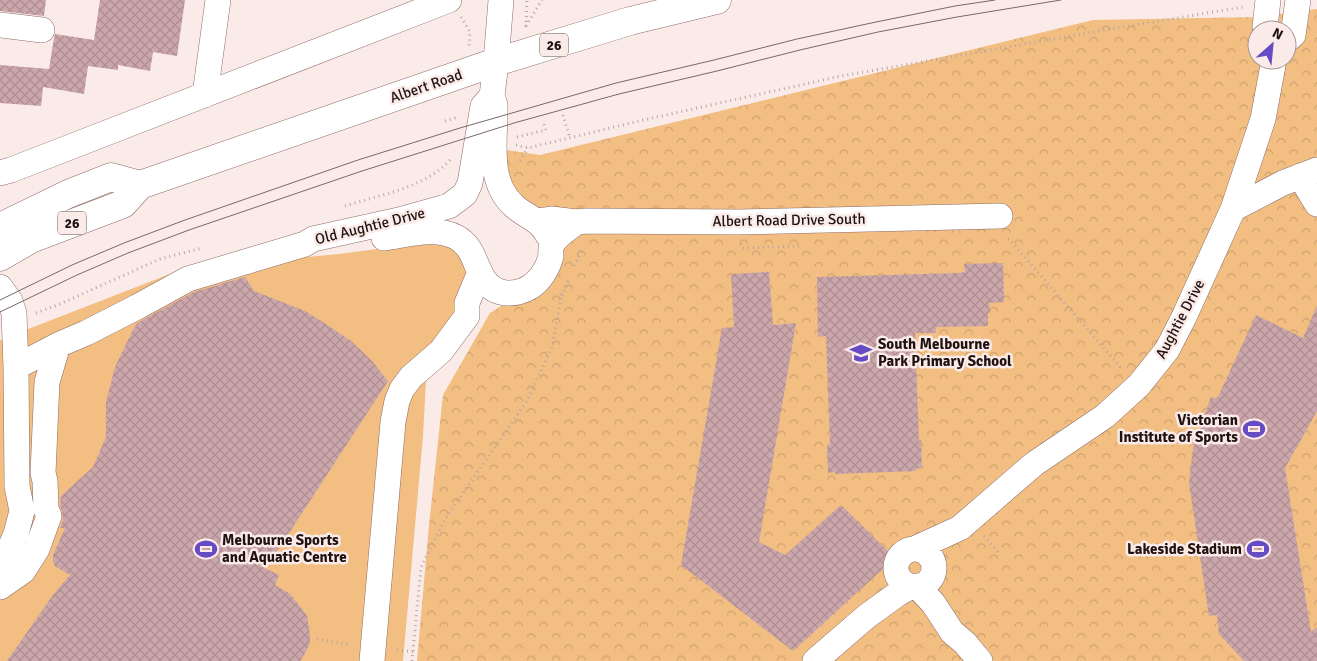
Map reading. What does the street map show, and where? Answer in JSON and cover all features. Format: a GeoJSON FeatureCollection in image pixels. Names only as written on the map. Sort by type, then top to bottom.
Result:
{"type":"FeatureCollection","features":[{"type":"Feature","properties":{"kind":"main road","name":"Albert Road"},"geometry":{"type":"LineString","coordinates":[[0,257],[31,239],[123,204],[140,185],[496,62],[630,20],[717,0]]}},
{"type":"Feature","properties":{"kind":"main road","name":"26"},"geometry":{"type":"LineString","coordinates":[[0,227],[68,194],[110,177],[140,185]]}},
{"type":"Feature","properties":{"kind":"street"},"geometry":{"type":"LineString","coordinates":[[205,95],[218,0]]}},
{"type":"Feature","properties":{"kind":"street"},"geometry":{"type":"LineString","coordinates":[[0,173],[449,0]]}},
{"type":"Feature","properties":{"kind":"street","name":"Old Aughtie Drive"},"geometry":{"type":"LineString","coordinates":[[501,0],[492,96],[483,106],[496,144],[495,169],[500,186],[512,204],[544,227],[551,252]]}},
{"type":"Feature","properties":{"kind":"street"},"geometry":{"type":"LineString","coordinates":[[1295,20],[1298,0]]}},
{"type":"Feature","properties":{"kind":"street"},"geometry":{"type":"LineString","coordinates":[[1266,20],[1268,2]]}},
{"type":"Feature","properties":{"kind":"street"},"geometry":{"type":"LineString","coordinates":[[0,25],[42,30]]}},
{"type":"Feature","properties":{"kind":"street","name":"Aughtie Drive"},"geometry":{"type":"LineString","coordinates":[[815,661],[867,616],[899,593],[924,579],[960,528],[1034,464],[1105,416],[1139,385],[1162,357],[1184,317],[1234,209],[1263,119],[1272,70]]}},
{"type":"Feature","properties":{"kind":"street","name":"Old Aughtie Drive"},"geometry":{"type":"LineString","coordinates":[[305,244],[313,239],[399,220],[449,206],[465,194],[472,173],[496,144]]}},
{"type":"Feature","properties":{"kind":"street"},"geometry":{"type":"LineString","coordinates":[[1234,209],[1258,195],[1308,173],[1317,204]]}},
{"type":"Feature","properties":{"kind":"street","name":"Albert Road Drive South"},"geometry":{"type":"LineString","coordinates":[[538,221],[550,219],[577,222],[738,222],[1000,227]]}},
{"type":"Feature","properties":{"kind":"street"},"geometry":{"type":"LineString","coordinates":[[466,316],[480,313],[504,293],[520,292],[539,280],[545,271],[551,252],[563,232],[577,222]]}},
{"type":"Feature","properties":{"kind":"street","name":"Old Aughtie Drive"},"geometry":{"type":"LineString","coordinates":[[305,244],[319,248],[422,232],[446,233],[462,241],[469,248],[486,283],[494,290],[504,293]]}},
{"type":"Feature","properties":{"kind":"street"},"geometry":{"type":"LineString","coordinates":[[16,367],[86,333],[188,279],[305,244]]}},
{"type":"Feature","properties":{"kind":"street"},"geometry":{"type":"LineString","coordinates":[[362,657],[397,401],[411,377],[441,351],[466,316],[467,303],[480,272]]}},
{"type":"Feature","properties":{"kind":"street"},"geometry":{"type":"LineString","coordinates":[[0,287],[10,301],[14,313],[16,367],[9,483],[22,511],[16,534],[7,555],[0,585]]}},
{"type":"Feature","properties":{"kind":"street"},"geometry":{"type":"LineString","coordinates":[[0,585],[23,571],[37,549],[48,516],[43,473],[47,382],[58,345]]}},
{"type":"Feature","properties":{"kind":"street"},"geometry":{"type":"LineString","coordinates":[[9,483],[43,473]]}},
{"type":"Feature","properties":{"kind":"street","name":"Aughtie Drive"},"geometry":{"type":"LineString","coordinates":[[867,616],[892,580],[905,557],[960,528]]}},
{"type":"Feature","properties":{"kind":"street"},"geometry":{"type":"LineString","coordinates":[[924,579],[908,585],[901,580],[897,572],[905,557],[923,551],[931,558],[924,579],[933,603],[952,632],[965,643],[980,661]]}},
{"type":"Feature","properties":{"kind":"path"},"geometry":{"type":"LineString","coordinates":[[526,27],[542,0]]}},
{"type":"Feature","properties":{"kind":"path"},"geometry":{"type":"LineString","coordinates":[[338,208],[415,184],[443,168],[454,155],[507,141],[528,148],[841,76],[1268,2]]}},
{"type":"Feature","properties":{"kind":"path"},"geometry":{"type":"LineString","coordinates":[[563,115],[570,138]]}},
{"type":"Feature","properties":{"kind":"path"},"geometry":{"type":"LineString","coordinates":[[444,121],[463,116]]}},
{"type":"Feature","properties":{"kind":"path"},"geometry":{"type":"LineString","coordinates":[[496,144],[546,130],[543,121]]}},
{"type":"Feature","properties":{"kind":"path"},"geometry":{"type":"LineString","coordinates":[[738,222],[742,248],[802,246]]}},
{"type":"Feature","properties":{"kind":"path"},"geometry":{"type":"LineString","coordinates":[[1000,227],[1118,366],[1139,385]]}},
{"type":"Feature","properties":{"kind":"path"},"geometry":{"type":"LineString","coordinates":[[14,321],[60,304],[160,259],[206,247]]}},
{"type":"Feature","properties":{"kind":"path"},"geometry":{"type":"LineString","coordinates":[[412,661],[421,567],[445,518],[527,401],[552,347],[561,290],[551,252]]}},
{"type":"Feature","properties":{"kind":"path"},"geometry":{"type":"LineString","coordinates":[[317,639],[353,645],[362,657]]}},
{"type":"Feature","properties":{"kind":"path"},"geometry":{"type":"LineString","coordinates":[[395,650],[414,652]]}},
{"type":"Feature","properties":{"kind":"green space"},"geometry":{"type":"Polygon","coordinates":[[[1317,9],[1317,661],[417,661],[443,395],[490,313],[501,306],[528,300],[551,280],[536,209],[511,192],[504,160],[507,150],[540,155],[1093,20],[1258,17],[1317,9]]]}},
{"type":"Feature","properties":{"kind":"green space","name":"Melbourne Sports and Aquatic Centre"},"geometry":{"type":"Polygon","coordinates":[[[423,243],[443,246],[460,255],[468,268],[468,282],[426,380],[423,436],[403,661],[0,661],[0,340],[175,272],[423,243]]]}},
{"type":"Feature","properties":{"kind":"building"},"geometry":{"type":"Polygon","coordinates":[[[0,0],[46,0],[44,16],[0,11],[0,0]]]}},
{"type":"Feature","properties":{"kind":"building"},"geometry":{"type":"Polygon","coordinates":[[[100,0],[185,0],[177,56],[153,52],[150,71],[118,65],[118,70],[88,66],[84,94],[43,87],[41,106],[0,103],[0,65],[49,69],[55,34],[94,40],[100,0]]]}},
{"type":"Feature","properties":{"kind":"building"},"geometry":{"type":"Polygon","coordinates":[[[1003,263],[1004,302],[989,303],[988,326],[936,327],[936,333],[915,333],[919,441],[921,440],[922,468],[916,469],[916,471],[828,473],[827,445],[830,444],[826,336],[818,337],[817,277],[959,273],[965,272],[964,264],[1003,263]]]}},
{"type":"Feature","properties":{"kind":"building"},"geometry":{"type":"Polygon","coordinates":[[[769,272],[773,325],[796,323],[759,542],[785,555],[841,505],[895,558],[793,651],[681,565],[722,328],[734,327],[731,274],[769,272]]]}},
{"type":"Feature","properties":{"kind":"building"},"geometry":{"type":"Polygon","coordinates":[[[245,277],[254,291],[305,311],[351,341],[372,361],[388,381],[276,553],[260,566],[279,575],[275,585],[290,594],[307,616],[310,642],[306,652],[300,661],[7,661],[53,595],[70,575],[55,566],[53,561],[53,555],[65,528],[60,528],[63,520],[60,506],[61,496],[93,467],[106,437],[106,402],[115,367],[137,323],[194,292],[245,277]]]}},
{"type":"Feature","properties":{"kind":"building","name":"Lakeside Stadium"},"geometry":{"type":"Polygon","coordinates":[[[1317,306],[1317,411],[1285,468],[1311,632],[1317,627],[1317,661],[1244,661],[1219,634],[1217,615],[1209,616],[1189,483],[1193,448],[1211,397],[1217,399],[1256,315],[1303,338],[1317,306]]]}},
{"type":"Feature","properties":{"kind":"tram line"},"geometry":{"type":"LineString","coordinates":[[0,300],[72,265],[185,220],[358,160],[460,128],[616,83],[797,39],[955,6],[995,0]]}},
{"type":"Feature","properties":{"kind":"tram line"},"geometry":{"type":"LineString","coordinates":[[0,312],[77,275],[189,230],[362,171],[514,123],[619,94],[878,32],[1061,0]]}},
{"type":"Feature","properties":{"kind":"place","name":"South Melbourne Park Primary School"},"geometry":{"type":"Point","coordinates":[861,353]}},
{"type":"Feature","properties":{"kind":"place","name":"Victorian Institute of Sports"},"geometry":{"type":"Point","coordinates":[1254,429]}},
{"type":"Feature","properties":{"kind":"place","name":"Melbourne Sports and Aquatic Centre"},"geometry":{"type":"Point","coordinates":[206,549]}},
{"type":"Feature","properties":{"kind":"place","name":"Lakeside Stadium"},"geometry":{"type":"Point","coordinates":[1258,549]}}]}
